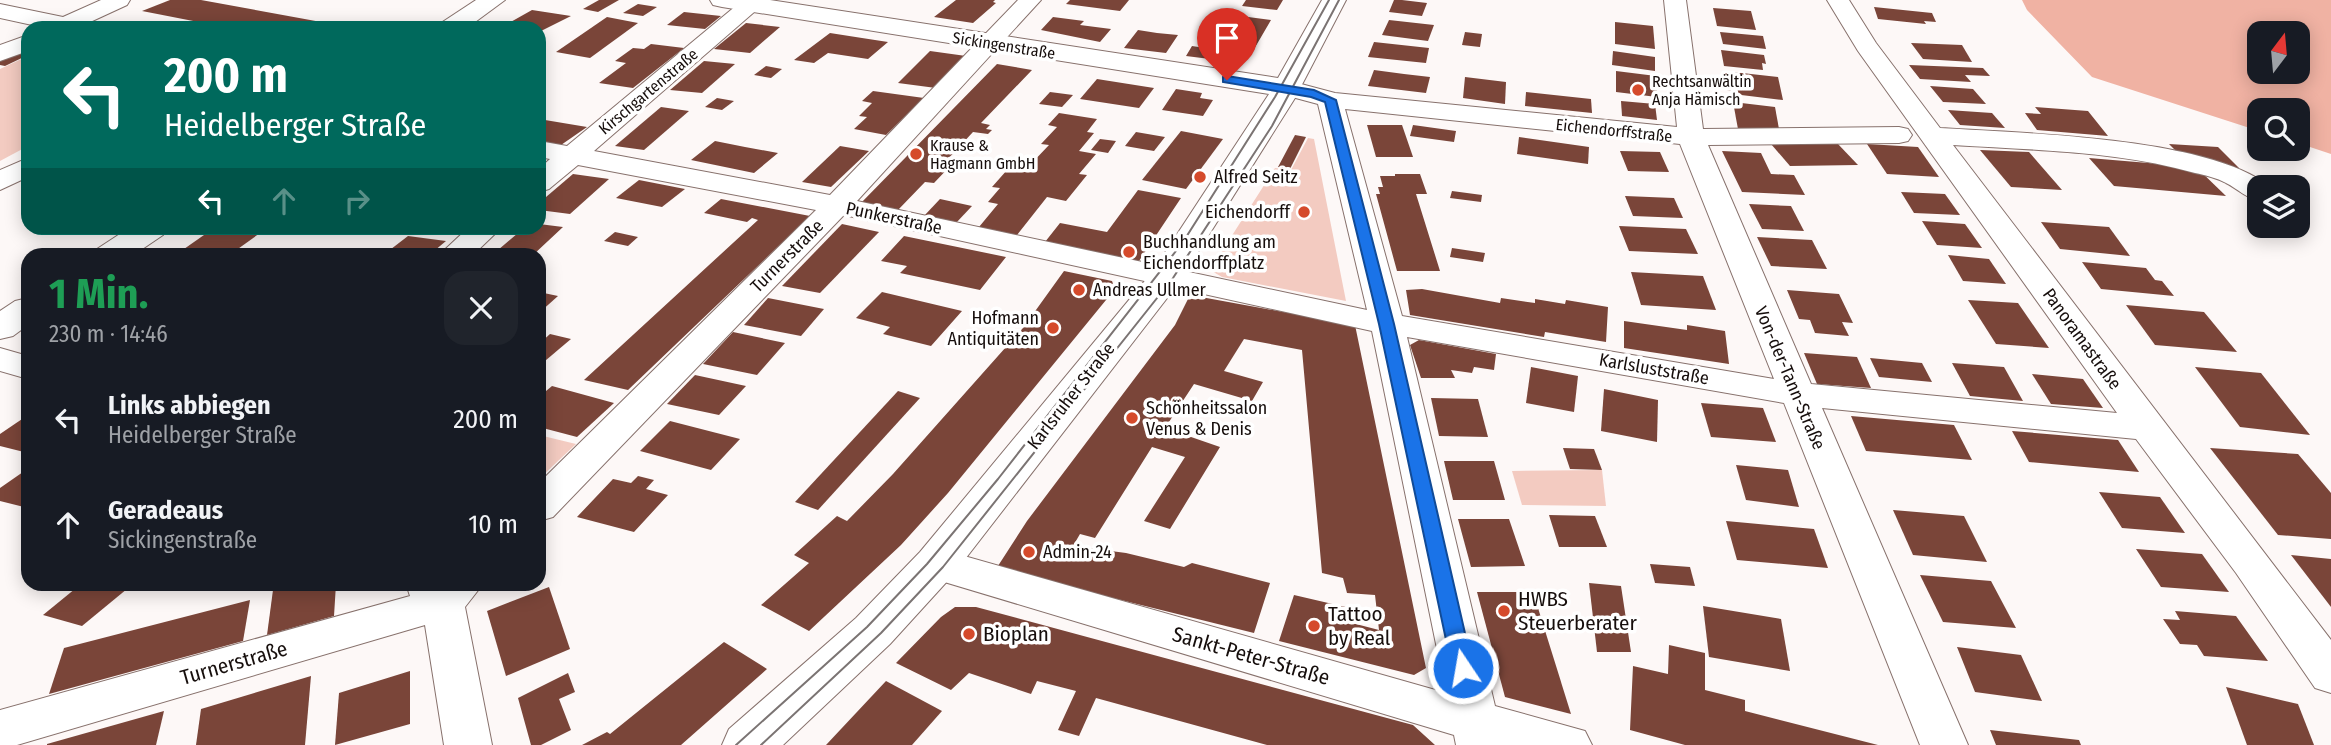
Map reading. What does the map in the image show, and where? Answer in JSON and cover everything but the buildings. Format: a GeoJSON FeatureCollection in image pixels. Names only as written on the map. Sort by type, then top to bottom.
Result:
{"type":"FeatureCollection","features":[{"type":"Feature","properties":{"kind":"main road"},"geometry":{"type":"LineString","coordinates":[[461,21],[493,0]]}},
{"type":"Feature","properties":{"kind":"main road","name":"Sickingenstraße"},"geometry":{"type":"LineString","coordinates":[[722,0],[1286,88]]}},
{"type":"Feature","properties":{"kind":"main road","name":"Karlsruher Straße"},"geometry":{"type":"LineString","coordinates":[[748,745],[873,631],[936,564],[1166,276],[1236,172],[1334,0]]}},
{"type":"Feature","properties":{"kind":"main road"},"geometry":{"type":"LineString","coordinates":[[120,248],[140,235]]}},
{"type":"Feature","properties":{"kind":"main road"},"geometry":{"type":"LineString","coordinates":[[0,328],[21,314]]}},
{"type":"Feature","properties":{"kind":"street"},"geometry":{"type":"LineString","coordinates":[[80,21],[119,0]]}},
{"type":"Feature","properties":{"kind":"street","name":"Turnerstraße"},"geometry":{"type":"LineString","coordinates":[[546,500],[837,205],[1030,0]]}},
{"type":"Feature","properties":{"kind":"street","name":"Von-der-Tann-Straße"},"geometry":{"type":"LineString","coordinates":[[1675,0],[1691,138],[1944,745]]}},
{"type":"Feature","properties":{"kind":"street","name":"Panoramastraße"},"geometry":{"type":"LineString","coordinates":[[1838,0],[1866,46],[2147,428],[2251,562],[2331,675]]}},
{"type":"Feature","properties":{"kind":"street","name":"Kirschgartenstraße"},"geometry":{"type":"LineString","coordinates":[[546,177],[754,3]]}},
{"type":"Feature","properties":{"kind":"street"},"geometry":{"type":"LineString","coordinates":[[0,11],[43,21]]}},
{"type":"Feature","properties":{"kind":"street"},"geometry":{"type":"LineString","coordinates":[[0,54],[21,45]]}},
{"type":"Feature","properties":{"kind":"street","name":"Eichendorffstraße"},"geometry":{"type":"LineString","coordinates":[[1286,88],[1314,93],[1330,100],[1691,138],[1899,135]]}},
{"type":"Feature","properties":{"kind":"street"},"geometry":{"type":"LineString","coordinates":[[1330,100],[1387,324],[1477,733]]}},
{"type":"Feature","properties":{"kind":"street"},"geometry":{"type":"LineString","coordinates":[[1934,136],[2078,147],[2180,160],[2237,176],[2247,183]]}},
{"type":"Feature","properties":{"kind":"street","name":"Punkerstraße"},"geometry":{"type":"LineString","coordinates":[[546,150],[837,205],[1166,276]]}},
{"type":"Feature","properties":{"kind":"street"},"geometry":{"type":"LineString","coordinates":[[0,181],[21,170]]}},
{"type":"Feature","properties":{"kind":"street"},"geometry":{"type":"LineString","coordinates":[[462,248],[478,235]]}},
{"type":"Feature","properties":{"kind":"street","name":"Karlsluststraße"},"geometry":{"type":"LineString","coordinates":[[1166,276],[1387,324],[1796,394],[2147,428]]}},
{"type":"Feature","properties":{"kind":"street"},"geometry":{"type":"LineString","coordinates":[[0,359],[21,366]]}},
{"type":"Feature","properties":{"kind":"street","name":"Sankt-Peter-Straße"},"geometry":{"type":"LineString","coordinates":[[936,564],[1477,733],[1568,745]]}},
{"type":"Feature","properties":{"kind":"street"},"geometry":{"type":"LineString","coordinates":[[443,591],[468,745]]}},
{"type":"Feature","properties":{"kind":"street","name":"Turnerstraße"},"geometry":{"type":"LineString","coordinates":[[0,730],[443,591]]}},
{"type":"Feature","properties":{"kind":"shaded area"},"geometry":{"type":"Polygon","coordinates":[[[2022,0],[2331,0],[2331,154],[2310,147],[2310,98],[2247,98],[2247,127],[2092,77],[2027,10],[2022,0]]]}},
{"type":"Feature","properties":{"kind":"shaded area"},"geometry":{"type":"Polygon","coordinates":[[[21,59],[21,150],[0,161],[0,69],[21,59]]]}},
{"type":"Feature","properties":{"kind":"shaded area"},"geometry":{"type":"Polygon","coordinates":[[[1308,138],[1314,139],[1346,301],[1222,277],[1210,270],[1275,168],[1291,170],[1308,138]]]}},
{"type":"Feature","properties":{"kind":"shaded area"},"geometry":{"type":"Polygon","coordinates":[[[546,437],[576,444],[546,472],[546,437]]]}},
{"type":"Feature","properties":{"kind":"shaded area"},"geometry":{"type":"Polygon","coordinates":[[[1602,470],[1606,506],[1522,505],[1512,471],[1602,470]]]}},
{"type":"Feature","properties":{"kind":"tram line"},"geometry":{"type":"LineString","coordinates":[[736,745],[867,627],[927,564],[998,479],[1183,242],[1275,97],[1329,0]]}},
{"type":"Feature","properties":{"kind":"tram line"},"geometry":{"type":"LineString","coordinates":[[761,745],[881,633],[943,567],[1173,278],[1272,126],[1339,0]]}},
{"type":"Feature","properties":{"kind":"place","name":"Rechtsanwältin Anja Hämisch"},"geometry":{"type":"Point","coordinates":[1638,90]}},
{"type":"Feature","properties":{"kind":"place","name":"Krause & Hagmann GmbH"},"geometry":{"type":"Point","coordinates":[916,154]}},
{"type":"Feature","properties":{"kind":"place","name":"Alfred Seitz"},"geometry":{"type":"Point","coordinates":[1200,177]}},
{"type":"Feature","properties":{"kind":"place","name":"Eichendorff"},"geometry":{"type":"Point","coordinates":[1304,212]}},
{"type":"Feature","properties":{"kind":"place","name":"Buchhandlung am Eichendorffplatz"},"geometry":{"type":"Point","coordinates":[1129,252]}},
{"type":"Feature","properties":{"kind":"place","name":"Andreas Ullmer"},"geometry":{"type":"Point","coordinates":[1079,290]}},
{"type":"Feature","properties":{"kind":"place","name":"Hofmann Antiquitäten"},"geometry":{"type":"Point","coordinates":[1053,328]}},
{"type":"Feature","properties":{"kind":"place","name":"Schönheitssalon Venus & Denis"},"geometry":{"type":"Point","coordinates":[1132,418]}},
{"type":"Feature","properties":{"kind":"place","name":"Admin-24"},"geometry":{"type":"Point","coordinates":[1029,552]}},
{"type":"Feature","properties":{"kind":"place","name":"HWBS Steuerberater"},"geometry":{"type":"Point","coordinates":[1504,611]}},
{"type":"Feature","properties":{"kind":"place","name":"Tattoo by Real"},"geometry":{"type":"Point","coordinates":[1314,626]}},
{"type":"Feature","properties":{"kind":"place","name":"Bioplan"},"geometry":{"type":"Point","coordinates":[969,634]}},
{"type":"Feature","properties":{"kind":"route"},"geometry":{"type":"LineString","coordinates":[[1227,80],[1314,93],[1330,100],[1387,324],[1463,668]]}}]}
